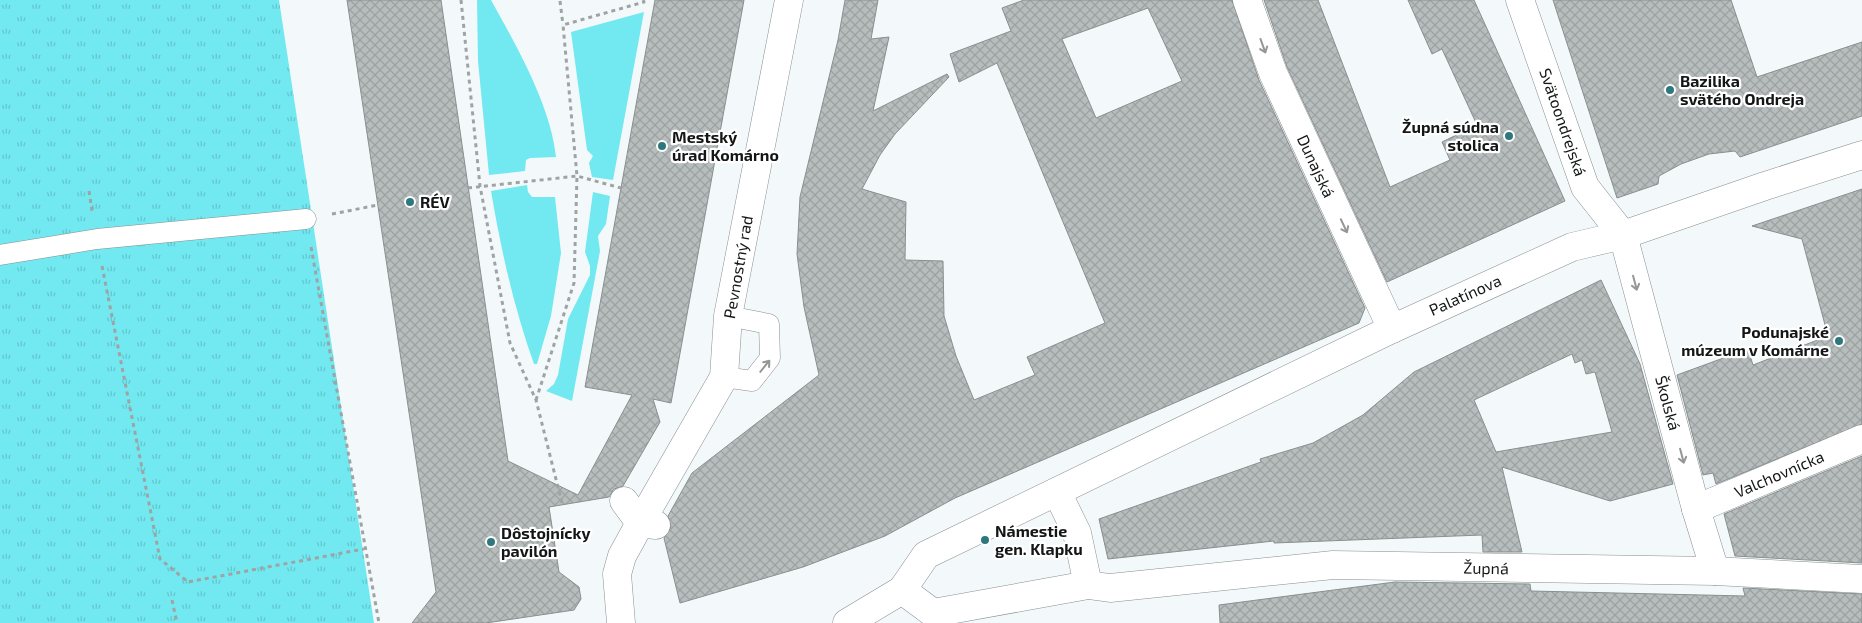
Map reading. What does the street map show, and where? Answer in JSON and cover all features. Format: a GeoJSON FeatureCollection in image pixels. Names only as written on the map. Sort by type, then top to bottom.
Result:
{"type":"FeatureCollection","features":[{"type":"Feature","properties":{"kind":"street","name":"Pevnostný rad"},"geometry":{"type":"LineString","coordinates":[[621,623],[617,574],[622,556],[641,516],[724,377],[728,316],[789,0]]}},
{"type":"Feature","properties":{"kind":"street","name":"Dunajská"},"geometry":{"type":"LineString","coordinates":[[1247,0],[1273,73],[1392,329]]}},
{"type":"Feature","properties":{"kind":"street","name":"Svätoondrejská"},"geometry":{"type":"LineString","coordinates":[[1520,0],[1586,187],[1623,236]]}},
{"type":"Feature","properties":{"kind":"street","name":"Palatínova"},"geometry":{"type":"LineString","coordinates":[[902,590],[926,555],[1392,329],[1572,247],[1623,236],[1765,186],[1862,155]]}},
{"type":"Feature","properties":{"kind":"street","name":"Školská"},"geometry":{"type":"LineString","coordinates":[[1623,236],[1696,509],[1715,571]]}},
{"type":"Feature","properties":{"kind":"street","name":"Valchovnícka"},"geometry":{"type":"LineString","coordinates":[[1696,509],[1862,440]]}},
{"type":"Feature","properties":{"kind":"street"},"geometry":{"type":"LineString","coordinates":[[1057,492],[1077,533],[1099,586]]}},
{"type":"Feature","properties":{"kind":"street","name":"Župná"},"geometry":{"type":"LineString","coordinates":[[902,590],[933,613],[1099,586],[1333,566],[1715,571],[1862,579]]}},
{"type":"Feature","properties":{"kind":"street"},"geometry":{"type":"LineString","coordinates":[[847,623],[902,590]]}},
{"type":"Feature","properties":{"kind":"lane"},"geometry":{"type":"LineString","coordinates":[[0,255],[97,239],[306,219]]}},
{"type":"Feature","properties":{"kind":"lane"},"geometry":{"type":"LineString","coordinates":[[724,377],[752,381],[770,358],[769,324],[728,316]]}},
{"type":"Feature","properties":{"kind":"path"},"geometry":{"type":"LineString","coordinates":[[461,0],[480,186],[510,343],[536,400],[562,503]]}},
{"type":"Feature","properties":{"kind":"path"},"geometry":{"type":"LineString","coordinates":[[563,25],[644,0]]}},
{"type":"Feature","properties":{"kind":"path"},"geometry":{"type":"LineString","coordinates":[[536,400],[574,283],[577,176],[560,1]]}},
{"type":"Feature","properties":{"kind":"path"},"geometry":{"type":"LineString","coordinates":[[468,188],[577,176],[621,188]]}},
{"type":"Feature","properties":{"kind":"path"},"geometry":{"type":"LineString","coordinates":[[88,191],[160,559],[188,582],[364,550]]}},
{"type":"Feature","properties":{"kind":"path"},"geometry":{"type":"LineString","coordinates":[[378,205],[306,219],[364,550],[379,623]]}},
{"type":"Feature","properties":{"kind":"path"},"geometry":{"type":"LineString","coordinates":[[172,600],[177,623]]}},
{"type":"Feature","properties":{"kind":"green space"},"geometry":{"type":"Polygon","coordinates":[[[0,0],[279,0],[374,623],[0,623],[0,0]]]}},
{"type":"Feature","properties":{"kind":"green space"},"geometry":{"type":"Polygon","coordinates":[[[477,0],[491,0],[511,36],[540,97],[553,137],[556,157],[530,158],[526,160],[525,171],[489,175],[478,61],[477,0]]]}},
{"type":"Feature","properties":{"kind":"green space"},"geometry":{"type":"Polygon","coordinates":[[[644,12],[613,180],[592,177],[589,163],[593,156],[587,150],[571,32],[644,12]]]}},
{"type":"Feature","properties":{"kind":"green space"},"geometry":{"type":"Polygon","coordinates":[[[527,185],[528,192],[532,197],[555,197],[561,253],[551,316],[537,364],[534,364],[514,300],[491,191],[527,185]]]}},
{"type":"Feature","properties":{"kind":"green space"},"geometry":{"type":"Polygon","coordinates":[[[593,192],[610,196],[606,224],[598,236],[600,251],[572,401],[546,391],[554,384],[558,375],[568,319],[590,275],[590,266],[585,252],[593,192]]]}},
{"type":"Feature","properties":{"kind":"building"},"geometry":{"type":"Polygon","coordinates":[[[347,0],[441,0],[508,461],[578,495],[632,395],[585,387],[655,0],[744,0],[671,403],[653,399],[660,422],[623,486],[614,489],[609,497],[549,507],[559,572],[579,587],[581,599],[574,610],[486,623],[412,623],[436,592],[347,0]]]}},
{"type":"Feature","properties":{"kind":"building"},"geometry":{"type":"Polygon","coordinates":[[[845,0],[878,0],[871,39],[889,37],[873,111],[947,74],[949,77],[895,134],[880,155],[862,189],[906,202],[905,260],[943,261],[944,316],[956,356],[974,400],[1035,375],[1027,357],[1105,323],[997,63],[959,82],[950,54],[1011,31],[1002,8],[1024,0],[1232,0],[1259,80],[1365,308],[1359,323],[955,498],[885,536],[803,567],[680,603],[664,538],[671,527],[668,516],[692,473],[819,375],[804,307],[797,254],[800,197],[838,40],[845,0]],[[1148,8],[1062,39],[1096,118],[1182,81],[1148,8]]]}},
{"type":"Feature","properties":{"kind":"building","name":"Župná súdna stolica"},"geometry":{"type":"Polygon","coordinates":[[[1264,0],[1318,0],[1390,187],[1450,160],[1442,142],[1477,125],[1442,49],[1432,54],[1408,0],[1474,0],[1565,201],[1387,282],[1287,67],[1264,0]]]}},
{"type":"Feature","properties":{"kind":"building","name":"Bazilika svätého Ondreja"},"geometry":{"type":"Polygon","coordinates":[[[1553,0],[1731,0],[1757,77],[1862,42],[1862,116],[1740,157],[1735,151],[1709,154],[1681,164],[1659,176],[1658,184],[1617,198],[1553,0]]]}},
{"type":"Feature","properties":{"kind":"building","name":"Podunajské múzeum v Komárne"},"geometry":{"type":"Polygon","coordinates":[[[1862,189],[1862,424],[1716,484],[1713,473],[1703,475],[1677,375],[1748,349],[1753,365],[1828,336],[1802,239],[1752,226],[1862,189]]]}},
{"type":"Feature","properties":{"kind":"building"},"geometry":{"type":"Polygon","coordinates":[[[1601,280],[1640,364],[1673,484],[1610,501],[1502,467],[1522,552],[1483,552],[1482,535],[1274,543],[1274,541],[1108,559],[1099,519],[1261,462],[1260,459],[1313,443],[1363,415],[1414,372],[1601,280]],[[1572,354],[1474,400],[1496,452],[1612,432],[1595,372],[1586,374],[1582,360],[1575,363],[1572,354]]]}},
{"type":"Feature","properties":{"kind":"building"},"geometry":{"type":"Polygon","coordinates":[[[1862,456],[1862,563],[1735,556],[1724,514],[1862,456]]]}},
{"type":"Feature","properties":{"kind":"building"},"geometry":{"type":"Polygon","coordinates":[[[1395,582],[1530,584],[1531,591],[1745,596],[1743,588],[1862,594],[1862,623],[1220,623],[1219,605],[1395,582]]]}},
{"type":"Feature","properties":{"kind":"place","name":"Bazilika svätého Ondreja"},"geometry":{"type":"Point","coordinates":[1670,90]}},
{"type":"Feature","properties":{"kind":"place","name":"Župná súdna stolica"},"geometry":{"type":"Point","coordinates":[1509,136]}},
{"type":"Feature","properties":{"kind":"place","name":"Mestský úrad Komárno"},"geometry":{"type":"Point","coordinates":[662,146]}},
{"type":"Feature","properties":{"kind":"place","name":"RÉV"},"geometry":{"type":"Point","coordinates":[410,202]}},
{"type":"Feature","properties":{"kind":"place","name":"Podunajské múzeum v Komárne"},"geometry":{"type":"Point","coordinates":[1839,341]}},
{"type":"Feature","properties":{"kind":"place","name":"Námestie gen. Klapku"},"geometry":{"type":"Point","coordinates":[985,540]}},
{"type":"Feature","properties":{"kind":"place","name":"Dôstojnícky pavilón"},"geometry":{"type":"Point","coordinates":[491,542]}}]}
